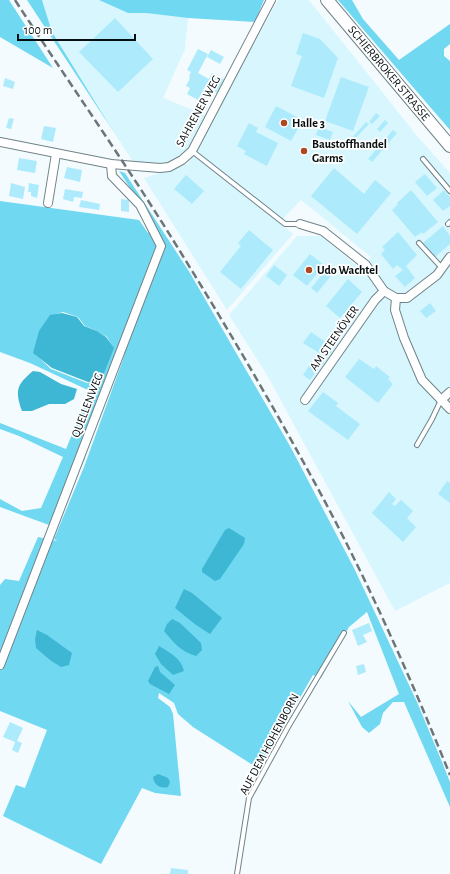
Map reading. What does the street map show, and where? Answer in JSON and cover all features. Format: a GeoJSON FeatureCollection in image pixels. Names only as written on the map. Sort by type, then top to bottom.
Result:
{"type":"FeatureCollection","features":[{"type":"Feature","properties":{"kind":"main road","name":"SCHIERBROKER STRASSE"},"geometry":{"type":"LineString","coordinates":[[327,0],[450,146]]}},
{"type":"Feature","properties":{"kind":"street","name":"SAHRENER WEG"},"geometry":{"type":"LineString","coordinates":[[0,142],[111,164],[160,168],[170,167],[182,160],[192,151],[256,35],[271,0]]}},
{"type":"Feature","properties":{"kind":"street"},"geometry":{"type":"LineString","coordinates":[[48,203],[56,154]]}},
{"type":"Feature","properties":{"kind":"street","name":"QUELLENWEG"},"geometry":{"type":"LineString","coordinates":[[0,665],[161,246],[140,205],[112,176],[111,164]]}},
{"type":"Feature","properties":{"kind":"street"},"geometry":{"type":"LineString","coordinates":[[300,224],[323,231],[366,265],[384,291],[396,298],[407,298],[437,275],[450,257]]}},
{"type":"Feature","properties":{"kind":"street","name":"AM STEENÖVER"},"geometry":{"type":"LineString","coordinates":[[305,400],[375,300],[384,291]]}},
{"type":"Feature","properties":{"kind":"street"},"geometry":{"type":"LineString","coordinates":[[396,298],[395,310],[404,338],[422,380],[450,409]]}},
{"type":"Feature","properties":{"kind":"street"},"geometry":{"type":"LineString","coordinates":[[441,400],[450,392]]}},
{"type":"Feature","properties":{"kind":"lane"},"geometry":{"type":"LineString","coordinates":[[192,151],[285,224],[300,224]]}},
{"type":"Feature","properties":{"kind":"lane"},"geometry":{"type":"LineString","coordinates":[[423,159],[450,191]]}},
{"type":"Feature","properties":{"kind":"lane"},"geometry":{"type":"LineString","coordinates":[[419,243],[442,268]]}},
{"type":"Feature","properties":{"kind":"lane"},"geometry":{"type":"LineString","coordinates":[[417,445],[441,400]]}},
{"type":"Feature","properties":{"kind":"lane","name":"AUF DEM HOHENBORN"},"geometry":{"type":"LineString","coordinates":[[237,874],[249,798],[288,727],[344,633]]}},
{"type":"Feature","properties":{"kind":"shaded area"},"geometry":{"type":"Polygon","coordinates":[[[0,0],[9,0],[53,68],[0,37],[0,0]]]}},
{"type":"Feature","properties":{"kind":"shaded area"},"geometry":{"type":"Polygon","coordinates":[[[27,0],[42,0],[52,32],[113,131],[27,0]]]}},
{"type":"Feature","properties":{"kind":"shaded area"},"geometry":{"type":"Polygon","coordinates":[[[42,0],[99,0],[128,13],[146,13],[188,18],[185,49],[163,98],[208,116],[185,156],[168,164],[134,163],[52,32],[42,0]]]}},
{"type":"Feature","properties":{"kind":"shaded area"},"geometry":{"type":"Polygon","coordinates":[[[99,0],[264,0],[255,22],[188,18],[146,13],[128,13],[99,0]]]}},
{"type":"Feature","properties":{"kind":"shaded area"},"geometry":{"type":"Polygon","coordinates":[[[278,0],[309,0],[418,137],[450,173],[450,583],[395,611],[267,375],[229,315],[297,236],[321,236],[362,270],[371,257],[301,200],[279,223],[293,234],[227,310],[144,178],[188,164],[278,0]]]}},
{"type":"Feature","properties":{"kind":"shaded area"},"geometry":{"type":"Polygon","coordinates":[[[338,0],[352,0],[363,19],[399,60],[450,24],[450,44],[444,49],[444,56],[450,61],[450,130],[338,0]]]}},
{"type":"Feature","properties":{"kind":"shaded area"},"geometry":{"type":"Polygon","coordinates":[[[119,171],[125,173],[190,273],[290,446],[354,568],[417,702],[442,762],[450,782],[450,807],[404,702],[393,702],[383,713],[380,724],[369,733],[362,727],[348,701],[361,717],[399,694],[367,612],[349,627],[321,678],[313,675],[259,769],[193,727],[178,714],[174,703],[159,693],[158,698],[170,707],[173,714],[181,796],[155,793],[142,788],[101,864],[3,816],[16,785],[25,788],[47,730],[0,711],[0,585],[5,579],[19,581],[38,537],[57,541],[54,539],[84,467],[125,354],[102,395],[84,461],[49,525],[0,507],[0,499],[22,511],[41,508],[63,457],[19,436],[0,429],[0,423],[66,449],[90,391],[30,363],[0,352],[0,201],[139,220],[148,233],[154,224],[119,171]],[[63,312],[50,316],[34,353],[51,369],[87,383],[101,380],[113,348],[107,337],[85,326],[78,317],[63,312]]]}},
{"type":"Feature","properties":{"kind":"shaded area"},"geometry":{"type":"Polygon","coordinates":[[[62,313],[77,317],[84,326],[97,331],[106,337],[114,348],[101,381],[88,382],[52,368],[33,353],[39,331],[50,315],[62,313]]]}},
{"type":"Feature","properties":{"kind":"shaded area"},"geometry":{"type":"Polygon","coordinates":[[[33,371],[40,372],[61,384],[77,389],[74,399],[65,404],[49,404],[32,411],[22,411],[18,398],[18,389],[23,380],[33,371]]]}},
{"type":"Feature","properties":{"kind":"shaded area"},"geometry":{"type":"Polygon","coordinates":[[[229,528],[245,538],[244,544],[220,579],[215,581],[202,572],[202,569],[225,530],[229,528]]]}},
{"type":"Feature","properties":{"kind":"shaded area"},"geometry":{"type":"Polygon","coordinates":[[[184,589],[192,593],[222,618],[210,634],[175,608],[184,589]]]}},
{"type":"Feature","properties":{"kind":"shaded area"},"geometry":{"type":"Polygon","coordinates":[[[172,619],[180,623],[201,643],[202,650],[196,656],[181,649],[164,631],[167,624],[172,619]]]}},
{"type":"Feature","properties":{"kind":"shaded area"},"geometry":{"type":"Polygon","coordinates":[[[37,630],[47,635],[72,653],[69,665],[61,667],[36,648],[35,639],[37,630]]]}},
{"type":"Feature","properties":{"kind":"shaded area"},"geometry":{"type":"Polygon","coordinates":[[[159,646],[178,659],[183,666],[184,671],[173,675],[161,664],[155,654],[159,646]]]}},
{"type":"Feature","properties":{"kind":"shaded area"},"geometry":{"type":"Polygon","coordinates":[[[158,666],[160,672],[175,685],[169,694],[150,684],[148,681],[155,667],[158,666]]]}},
{"type":"Feature","properties":{"kind":"shaded area"},"geometry":{"type":"Polygon","coordinates":[[[158,774],[168,778],[170,782],[168,787],[160,787],[156,784],[153,777],[158,774]]]}},
{"type":"Feature","properties":{"kind":"building"},"geometry":{"type":"Polygon","coordinates":[[[115,18],[153,59],[118,92],[79,52],[115,18]]]}},
{"type":"Feature","properties":{"kind":"building"},"geometry":{"type":"Polygon","coordinates":[[[303,33],[320,39],[338,58],[324,98],[291,86],[302,56],[296,54],[303,33]]]}},
{"type":"Feature","properties":{"kind":"building"},"geometry":{"type":"Polygon","coordinates":[[[198,49],[208,54],[198,73],[209,79],[212,73],[224,79],[217,93],[210,89],[212,86],[207,83],[198,100],[187,94],[190,88],[186,86],[191,72],[187,70],[198,49]]]}},
{"type":"Feature","properties":{"kind":"building"},"geometry":{"type":"Polygon","coordinates":[[[211,50],[224,57],[220,64],[207,57],[211,50]]]}},
{"type":"Feature","properties":{"kind":"building"},"geometry":{"type":"Polygon","coordinates":[[[341,77],[369,87],[353,131],[325,121],[341,77]]]}},
{"type":"Feature","properties":{"kind":"building"},"geometry":{"type":"Polygon","coordinates":[[[5,78],[15,82],[13,89],[3,86],[5,78]]]}},
{"type":"Feature","properties":{"kind":"building","name":"Halle 3"},"geometry":{"type":"Polygon","coordinates":[[[276,106],[303,120],[291,141],[265,127],[276,106]]]}},
{"type":"Feature","properties":{"kind":"building"},"geometry":{"type":"Polygon","coordinates":[[[376,113],[380,116],[372,124],[369,122],[376,113]]]}},
{"type":"Feature","properties":{"kind":"building"},"geometry":{"type":"Polygon","coordinates":[[[9,118],[14,119],[11,129],[6,128],[9,118]]]}},
{"type":"Feature","properties":{"kind":"building"},"geometry":{"type":"Polygon","coordinates":[[[385,120],[388,123],[380,132],[377,129],[385,120]]]}},
{"type":"Feature","properties":{"kind":"building"},"geometry":{"type":"Polygon","coordinates":[[[366,122],[369,124],[351,143],[349,141],[366,122]]]}},
{"type":"Feature","properties":{"kind":"building"},"geometry":{"type":"Polygon","coordinates":[[[249,123],[258,128],[256,132],[278,143],[267,166],[244,154],[246,151],[237,146],[249,123]]]}},
{"type":"Feature","properties":{"kind":"building"},"geometry":{"type":"Polygon","coordinates":[[[44,126],[56,128],[53,142],[41,139],[44,126]]]}},
{"type":"Feature","properties":{"kind":"building"},"geometry":{"type":"Polygon","coordinates":[[[319,127],[333,132],[330,140],[316,135],[319,127]]]}},
{"type":"Feature","properties":{"kind":"building"},"geometry":{"type":"Polygon","coordinates":[[[393,130],[397,133],[372,162],[368,159],[393,130]]]}},
{"type":"Feature","properties":{"kind":"building"},"geometry":{"type":"Polygon","coordinates":[[[19,158],[37,161],[35,173],[17,170],[19,158]]]}},
{"type":"Feature","properties":{"kind":"building"},"geometry":{"type":"Polygon","coordinates":[[[67,167],[82,170],[80,182],[64,178],[67,167]]]}},
{"type":"Feature","properties":{"kind":"building"},"geometry":{"type":"Polygon","coordinates":[[[334,168],[364,194],[375,180],[391,193],[357,234],[311,196],[334,168]]]}},
{"type":"Feature","properties":{"kind":"building"},"geometry":{"type":"Polygon","coordinates":[[[425,174],[437,188],[427,196],[415,182],[425,174]]]}},
{"type":"Feature","properties":{"kind":"building"},"geometry":{"type":"Polygon","coordinates":[[[186,175],[204,191],[192,204],[174,189],[186,175]]]}},
{"type":"Feature","properties":{"kind":"building"},"geometry":{"type":"Polygon","coordinates":[[[11,183],[25,187],[23,199],[9,196],[11,183]]]}},
{"type":"Feature","properties":{"kind":"building"},"geometry":{"type":"Polygon","coordinates":[[[29,183],[39,185],[37,198],[31,196],[31,192],[28,192],[29,183]]]}},
{"type":"Feature","properties":{"kind":"building"},"geometry":{"type":"Polygon","coordinates":[[[65,189],[83,192],[82,198],[74,197],[73,202],[63,199],[65,189]]]}},
{"type":"Feature","properties":{"kind":"building"},"geometry":{"type":"Polygon","coordinates":[[[411,190],[438,222],[423,234],[422,232],[415,237],[392,210],[411,190]]]}},
{"type":"Feature","properties":{"kind":"building"},"geometry":{"type":"Polygon","coordinates":[[[444,190],[450,197],[450,206],[443,211],[433,200],[444,190]]]}},
{"type":"Feature","properties":{"kind":"building"},"geometry":{"type":"Polygon","coordinates":[[[121,199],[129,200],[129,212],[121,211],[121,199]]]}},
{"type":"Feature","properties":{"kind":"building"},"geometry":{"type":"Polygon","coordinates":[[[81,200],[100,204],[99,210],[79,207],[81,200]]]}},
{"type":"Feature","properties":{"kind":"building"},"geometry":{"type":"Polygon","coordinates":[[[443,226],[450,236],[450,244],[435,257],[423,243],[443,226]]]}},
{"type":"Feature","properties":{"kind":"building"},"geometry":{"type":"Polygon","coordinates":[[[249,230],[273,250],[241,289],[220,272],[241,246],[238,243],[249,230]]]}},
{"type":"Feature","properties":{"kind":"building"},"geometry":{"type":"Polygon","coordinates":[[[398,232],[417,255],[406,266],[415,278],[405,287],[395,276],[403,270],[397,265],[393,269],[381,254],[385,250],[382,247],[398,232]]]}},
{"type":"Feature","properties":{"kind":"building","name":"Udo Wachtel"},"geometry":{"type":"Polygon","coordinates":[[[310,254],[324,265],[307,286],[293,275],[310,254]]]}},
{"type":"Feature","properties":{"kind":"building"},"geometry":{"type":"Polygon","coordinates":[[[274,265],[287,275],[279,286],[266,276],[274,265]]]}},
{"type":"Feature","properties":{"kind":"building"},"geometry":{"type":"Polygon","coordinates":[[[325,271],[331,276],[317,293],[311,288],[325,271]]]}},
{"type":"Feature","properties":{"kind":"building"},"geometry":{"type":"Polygon","coordinates":[[[348,279],[362,292],[340,318],[326,306],[348,279]]]}},
{"type":"Feature","properties":{"kind":"building"},"geometry":{"type":"Polygon","coordinates":[[[430,303],[436,311],[426,318],[420,311],[430,303]]]}},
{"type":"Feature","properties":{"kind":"building"},"geometry":{"type":"Polygon","coordinates":[[[311,332],[334,348],[320,368],[313,364],[319,353],[303,343],[311,332]]]}},
{"type":"Feature","properties":{"kind":"building"},"geometry":{"type":"Polygon","coordinates":[[[359,359],[374,369],[376,366],[390,377],[388,379],[393,384],[378,403],[345,377],[359,359]]]}},
{"type":"Feature","properties":{"kind":"building"},"geometry":{"type":"Polygon","coordinates":[[[310,364],[318,369],[310,380],[303,375],[310,364]]]}},
{"type":"Feature","properties":{"kind":"building"},"geometry":{"type":"Polygon","coordinates":[[[323,392],[338,403],[336,406],[360,424],[348,440],[308,411],[323,392]]]}},
{"type":"Feature","properties":{"kind":"building"},"geometry":{"type":"Polygon","coordinates":[[[447,481],[450,483],[450,503],[438,494],[447,481]]]}},
{"type":"Feature","properties":{"kind":"building"},"geometry":{"type":"Polygon","coordinates":[[[389,492],[396,499],[392,504],[395,506],[401,500],[413,511],[407,518],[416,527],[403,542],[372,513],[389,492]]]}},
{"type":"Feature","properties":{"kind":"building"},"geometry":{"type":"Polygon","coordinates":[[[369,623],[372,631],[363,635],[367,642],[358,646],[352,630],[369,623]]]}},
{"type":"Feature","properties":{"kind":"building"},"geometry":{"type":"Polygon","coordinates":[[[364,664],[366,672],[358,675],[356,666],[364,664]]]}},
{"type":"Feature","properties":{"kind":"building"},"geometry":{"type":"Polygon","coordinates":[[[10,722],[23,728],[17,741],[22,743],[18,753],[12,750],[15,742],[3,737],[10,722]]]}},
{"type":"Feature","properties":{"kind":"building"},"geometry":{"type":"Polygon","coordinates":[[[171,868],[188,870],[188,874],[170,874],[171,868]]]}},
{"type":"Feature","properties":{"kind":"railway"},"geometry":{"type":"LineString","coordinates":[[15,0],[168,232],[241,352],[291,440],[358,566],[406,670],[450,775]]}},
{"type":"Feature","properties":{"kind":"place","name":"Halle 3"},"geometry":{"type":"Point","coordinates":[284,123]}},
{"type":"Feature","properties":{"kind":"place","name":"Baustoffhandel Garms"},"geometry":{"type":"Point","coordinates":[304,151]}},
{"type":"Feature","properties":{"kind":"place","name":"Udo Wachtel"},"geometry":{"type":"Point","coordinates":[309,270]}}]}
